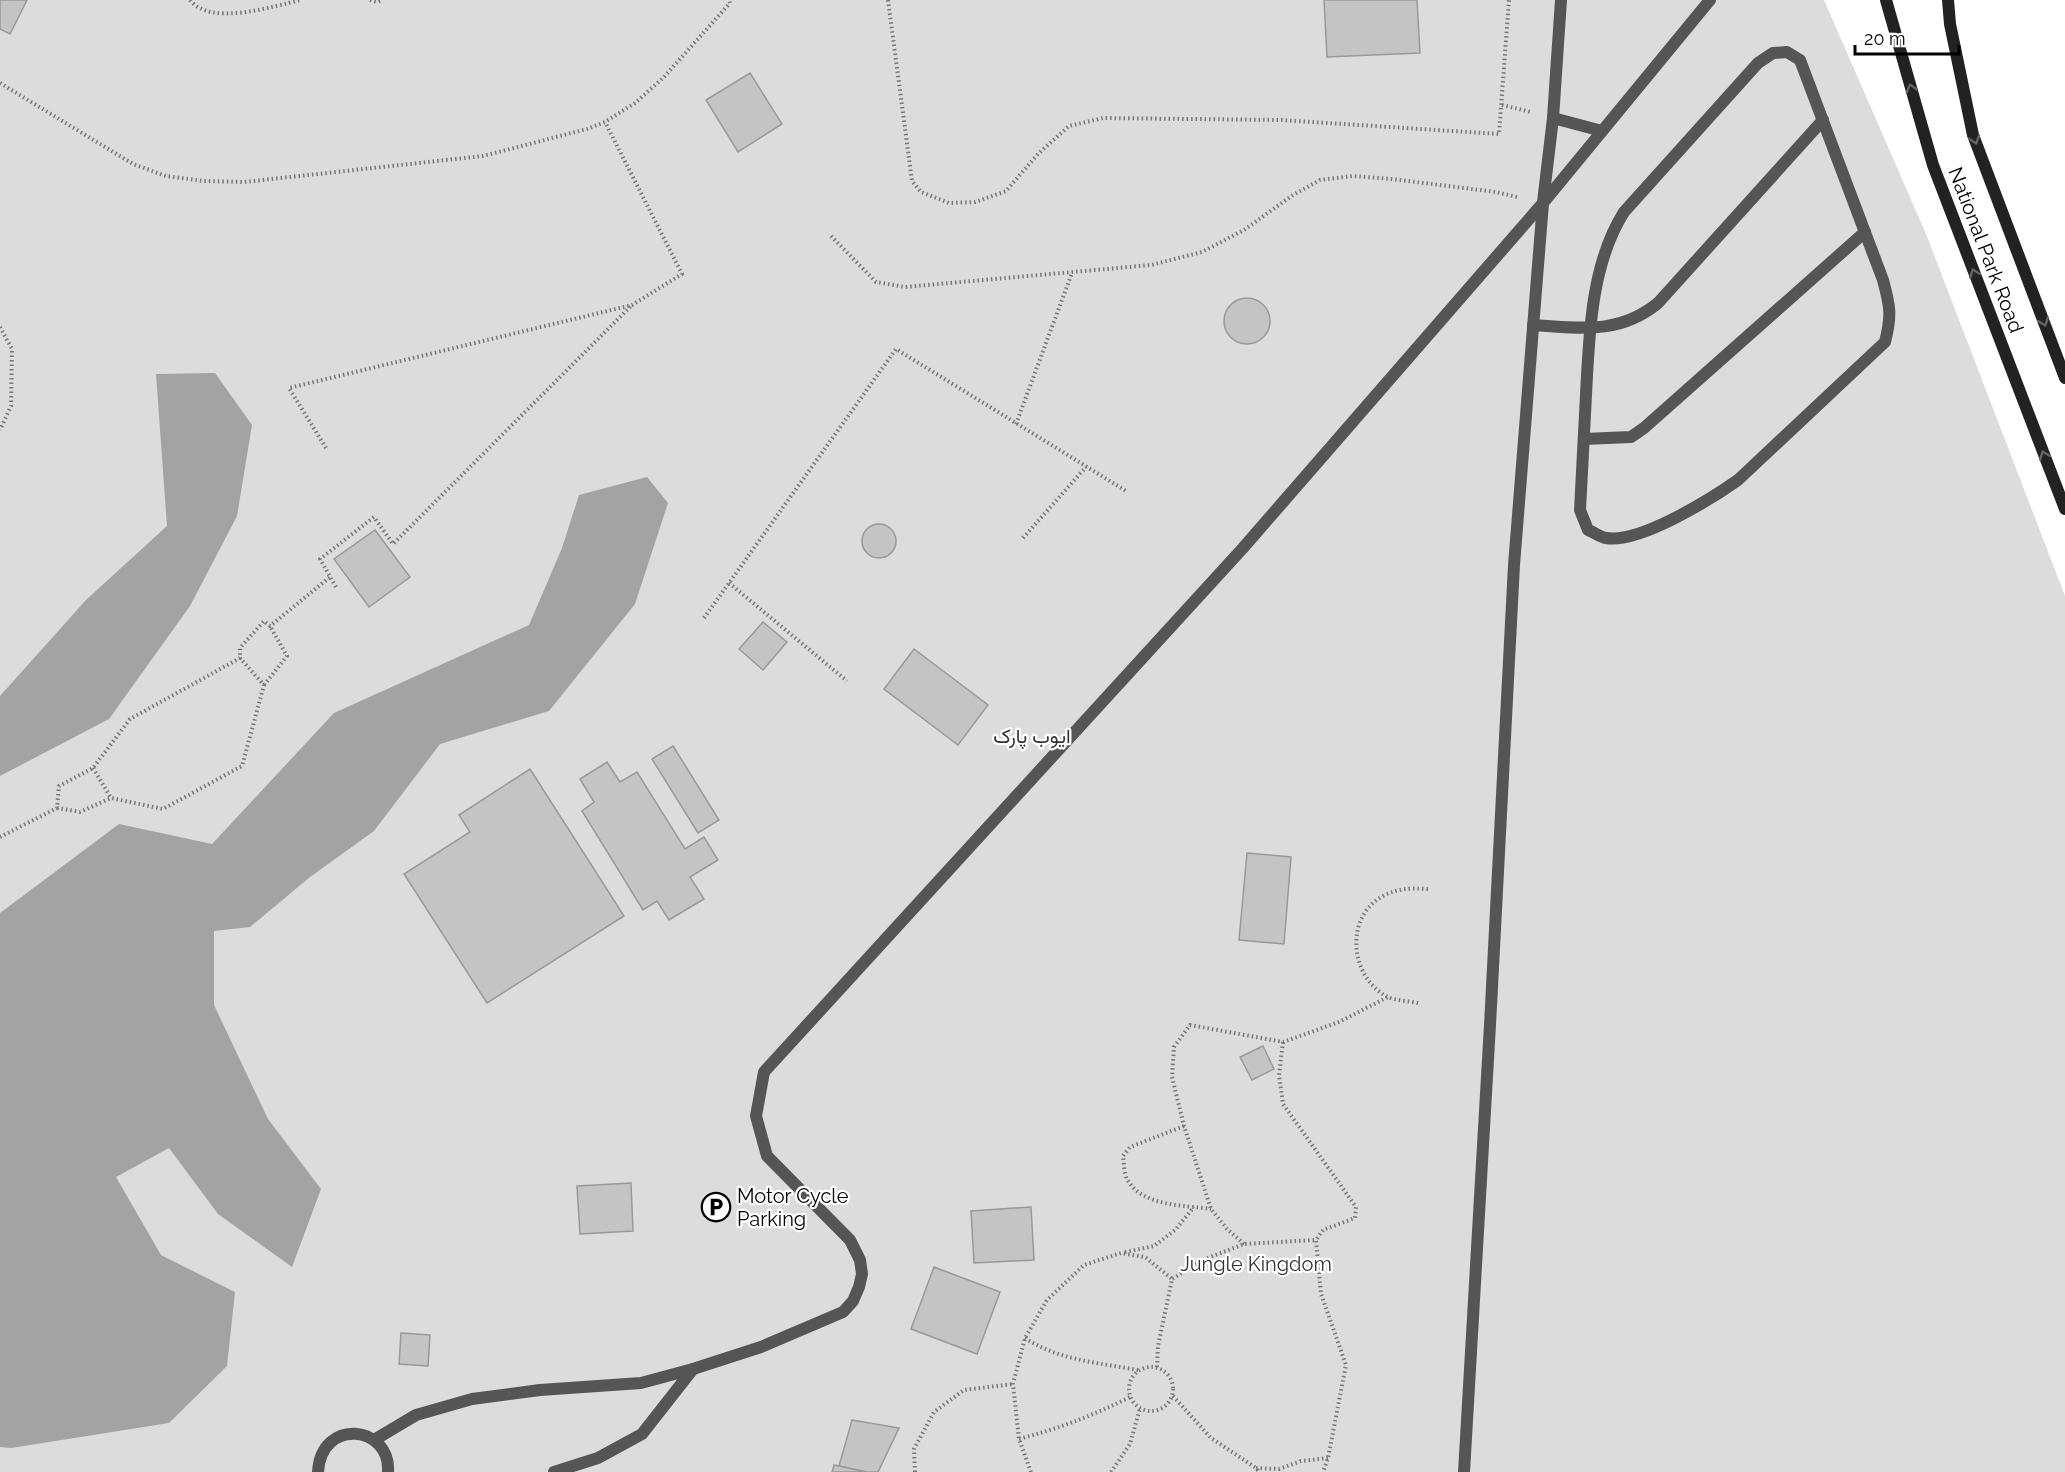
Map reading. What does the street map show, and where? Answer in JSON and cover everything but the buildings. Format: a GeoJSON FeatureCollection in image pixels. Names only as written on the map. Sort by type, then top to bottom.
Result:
{"type":"FeatureCollection","features":[{"type":"Feature","properties":{"kind":"main road","name":"National Park Road"},"geometry":{"type":"LineString","coordinates":[[1948,0],[1950,24],[1973,135],[2065,378]]}},
{"type":"Feature","properties":{"kind":"main road","name":"National Park Road"},"geometry":{"type":"LineString","coordinates":[[1884,1],[1934,165],[2065,509]]}},
{"type":"Feature","properties":{"kind":"street"},"geometry":{"type":"LineString","coordinates":[[1464,1472],[1490,1036],[1514,565],[1543,203],[1553,118],[1561,0]]}},
{"type":"Feature","properties":{"kind":"street"},"geometry":{"type":"LineString","coordinates":[[374,1440],[416,1415],[472,1399],[540,1390],[641,1383],[693,1369],[761,1347],[843,1312],[853,1301],[860,1287],[862,1274],[860,1260],[850,1240],[767,1156],[756,1116],[764,1072],[1244,548],[1543,203],[1710,0]]}},
{"type":"Feature","properties":{"kind":"street"},"geometry":{"type":"LineString","coordinates":[[1787,52],[1800,60],[1865,232],[1883,280],[1889,304],[1890,321],[1885,342],[1738,480],[1714,496],[1654,528],[1628,536],[1606,538],[1588,530],[1580,510],[1589,329],[1603,256],[1613,228],[1624,212],[1758,63],[1773,53],[1787,52]]}},
{"type":"Feature","properties":{"kind":"street"},"geometry":{"type":"LineString","coordinates":[[1553,118],[1602,131]]}},
{"type":"Feature","properties":{"kind":"street"},"geometry":{"type":"LineString","coordinates":[[1533,326],[1589,329],[1626,322],[1644,315],[1658,303],[1823,120]]}},
{"type":"Feature","properties":{"kind":"street"},"geometry":{"type":"LineString","coordinates":[[1584,439],[1631,437],[1644,428],[1865,232]]}},
{"type":"Feature","properties":{"kind":"street"},"geometry":{"type":"LineString","coordinates":[[554,1472],[598,1458],[642,1434],[693,1369]]}},
{"type":"Feature","properties":{"kind":"street"},"geometry":{"type":"LineString","coordinates":[[318,1472],[318,1459],[325,1447],[335,1438],[348,1433],[362,1434],[374,1440],[383,1450],[388,1464],[387,1472]]}},
{"type":"Feature","properties":{"kind":"path"},"geometry":{"type":"LineString","coordinates":[[190,0],[193,4],[210,12],[236,13],[301,0]]}},
{"type":"Feature","properties":{"kind":"path"},"geometry":{"type":"LineString","coordinates":[[370,0],[377,2],[382,0]]}},
{"type":"Feature","properties":{"kind":"path"},"geometry":{"type":"LineString","coordinates":[[0,83],[133,164],[166,176],[204,181],[244,182],[483,156],[586,129],[605,122],[635,103],[664,78],[730,3],[729,0]]}},
{"type":"Feature","properties":{"kind":"path"},"geometry":{"type":"LineString","coordinates":[[888,0],[912,181],[921,192],[949,203],[975,202],[1006,191],[1038,154],[1069,126],[1103,118],[1281,120],[1499,134],[1509,0]]}},
{"type":"Feature","properties":{"kind":"path"},"geometry":{"type":"LineString","coordinates":[[336,587],[320,559],[374,517],[393,544],[632,305],[682,274],[605,122]]}},
{"type":"Feature","properties":{"kind":"path"},"geometry":{"type":"LineString","coordinates":[[831,236],[876,282],[905,287],[1151,265],[1202,252],[1244,230],[1293,195],[1320,180],[1353,176],[1392,178],[1496,192],[1543,203]]}},
{"type":"Feature","properties":{"kind":"path"},"geometry":{"type":"LineString","coordinates":[[1016,424],[1072,273]]}},
{"type":"Feature","properties":{"kind":"path"},"geometry":{"type":"LineString","coordinates":[[326,448],[289,388],[632,305]]}},
{"type":"Feature","properties":{"kind":"path"},"geometry":{"type":"LineString","coordinates":[[0,327],[12,349],[11,406],[0,430]]}},
{"type":"Feature","properties":{"kind":"path"},"geometry":{"type":"LineString","coordinates":[[704,618],[896,349],[1126,491]]}},
{"type":"Feature","properties":{"kind":"path"},"geometry":{"type":"LineString","coordinates":[[1023,538],[1086,467]]}},
{"type":"Feature","properties":{"kind":"path"},"geometry":{"type":"LineString","coordinates":[[270,626],[330,577]]}},
{"type":"Feature","properties":{"kind":"path"},"geometry":{"type":"LineString","coordinates":[[729,583],[846,681]]}},
{"type":"Feature","properties":{"kind":"path"},"geometry":{"type":"LineString","coordinates":[[0,837],[57,808],[80,812],[111,798],[163,809],[242,766],[264,685],[287,656],[270,626],[264,621],[240,648],[240,658],[264,685]]}},
{"type":"Feature","properties":{"kind":"path"},"geometry":{"type":"LineString","coordinates":[[57,808],[59,786],[93,768],[130,719],[240,658]]}},
{"type":"Feature","properties":{"kind":"path"},"geometry":{"type":"LineString","coordinates":[[93,768],[111,798]]}},
{"type":"Feature","properties":{"kind":"path"},"geometry":{"type":"LineString","coordinates":[[1418,1003],[1388,997],[1368,982],[1357,961],[1355,937],[1364,914],[1381,897],[1404,888],[1428,889]]}},
{"type":"Feature","properties":{"kind":"path"},"geometry":{"type":"LineString","coordinates":[[1244,1245],[1211,1209],[1184,1126],[1172,1077],[1174,1047],[1190,1025],[1283,1042],[1339,1022],[1388,997]]}},
{"type":"Feature","properties":{"kind":"path"},"geometry":{"type":"LineString","coordinates":[[1283,1042],[1279,1075],[1283,1104],[1356,1207],[1355,1218],[1323,1230],[1316,1240],[1321,1294],[1346,1365],[1328,1458],[1323,1472]]}},
{"type":"Feature","properties":{"kind":"path"},"geometry":{"type":"LineString","coordinates":[[1184,1126],[1130,1148],[1123,1155],[1127,1179],[1138,1191],[1148,1197],[1174,1205],[1211,1209]]}},
{"type":"Feature","properties":{"kind":"path"},"geometry":{"type":"LineString","coordinates":[[1031,1472],[1018,1438],[1013,1384],[1025,1338],[1047,1300],[1084,1265],[1121,1252],[1154,1246],[1175,1230],[1194,1207]]}},
{"type":"Feature","properties":{"kind":"path"},"geometry":{"type":"LineString","coordinates":[[1157,1367],[1158,1346],[1172,1279],[1205,1259],[1244,1245],[1316,1240]]}},
{"type":"Feature","properties":{"kind":"path"},"geometry":{"type":"LineString","coordinates":[[1121,1252],[1145,1257],[1172,1279]]}},
{"type":"Feature","properties":{"kind":"path"},"geometry":{"type":"LineString","coordinates":[[1025,1338],[1037,1346],[1075,1359],[1139,1370],[1157,1367],[1171,1378],[1174,1387],[1173,1396],[1167,1405],[1149,1412],[1140,1408],[1130,1397],[1130,1382],[1139,1370]]}},
{"type":"Feature","properties":{"kind":"path"},"geometry":{"type":"LineString","coordinates":[[915,1472],[914,1449],[934,1412],[964,1390],[1013,1384]]}},
{"type":"Feature","properties":{"kind":"path"},"geometry":{"type":"LineString","coordinates":[[1173,1396],[1211,1438],[1257,1470],[1280,1469],[1301,1461],[1328,1458]]}},
{"type":"Feature","properties":{"kind":"path"},"geometry":{"type":"LineString","coordinates":[[1018,1438],[1064,1426],[1094,1415],[1130,1397]]}},
{"type":"Feature","properties":{"kind":"path"},"geometry":{"type":"LineString","coordinates":[[1111,1472],[1130,1444],[1140,1408]]}},
{"type":"Feature","properties":{"kind":"green space","name":"ایوب پارک"},"geometry":{"type":"Polygon","coordinates":[[[0,0],[1824,0],[1926,234],[2065,596],[2065,1472],[0,1472],[0,0]]]}},
{"type":"Feature","properties":{"kind":"shaded area"},"geometry":{"type":"Polygon","coordinates":[[[215,373],[252,425],[237,516],[190,606],[109,719],[0,776],[0,696],[86,600],[167,526],[156,374],[215,373]]]}},
{"type":"Feature","properties":{"kind":"shaded area"},"geometry":{"type":"Polygon","coordinates":[[[647,477],[668,503],[635,604],[549,711],[440,744],[374,831],[310,877],[250,927],[214,931],[214,1005],[268,1119],[321,1189],[292,1267],[218,1214],[169,1148],[116,1177],[161,1255],[235,1292],[227,1366],[169,1423],[11,1448],[0,1447],[0,913],[119,824],[212,844],[334,713],[529,625],[562,548],[579,495],[647,477]]]}},
{"type":"Feature","properties":{"kind":"place","name":"Motor Cycle Parking"},"geometry":{"type":"Point","coordinates":[716,1207]}},
{"type":"Feature","properties":{"kind":"park label","name":"Jungle Kingdom"},"geometry":{"type":"Point","coordinates":[1256,1264]}}]}
